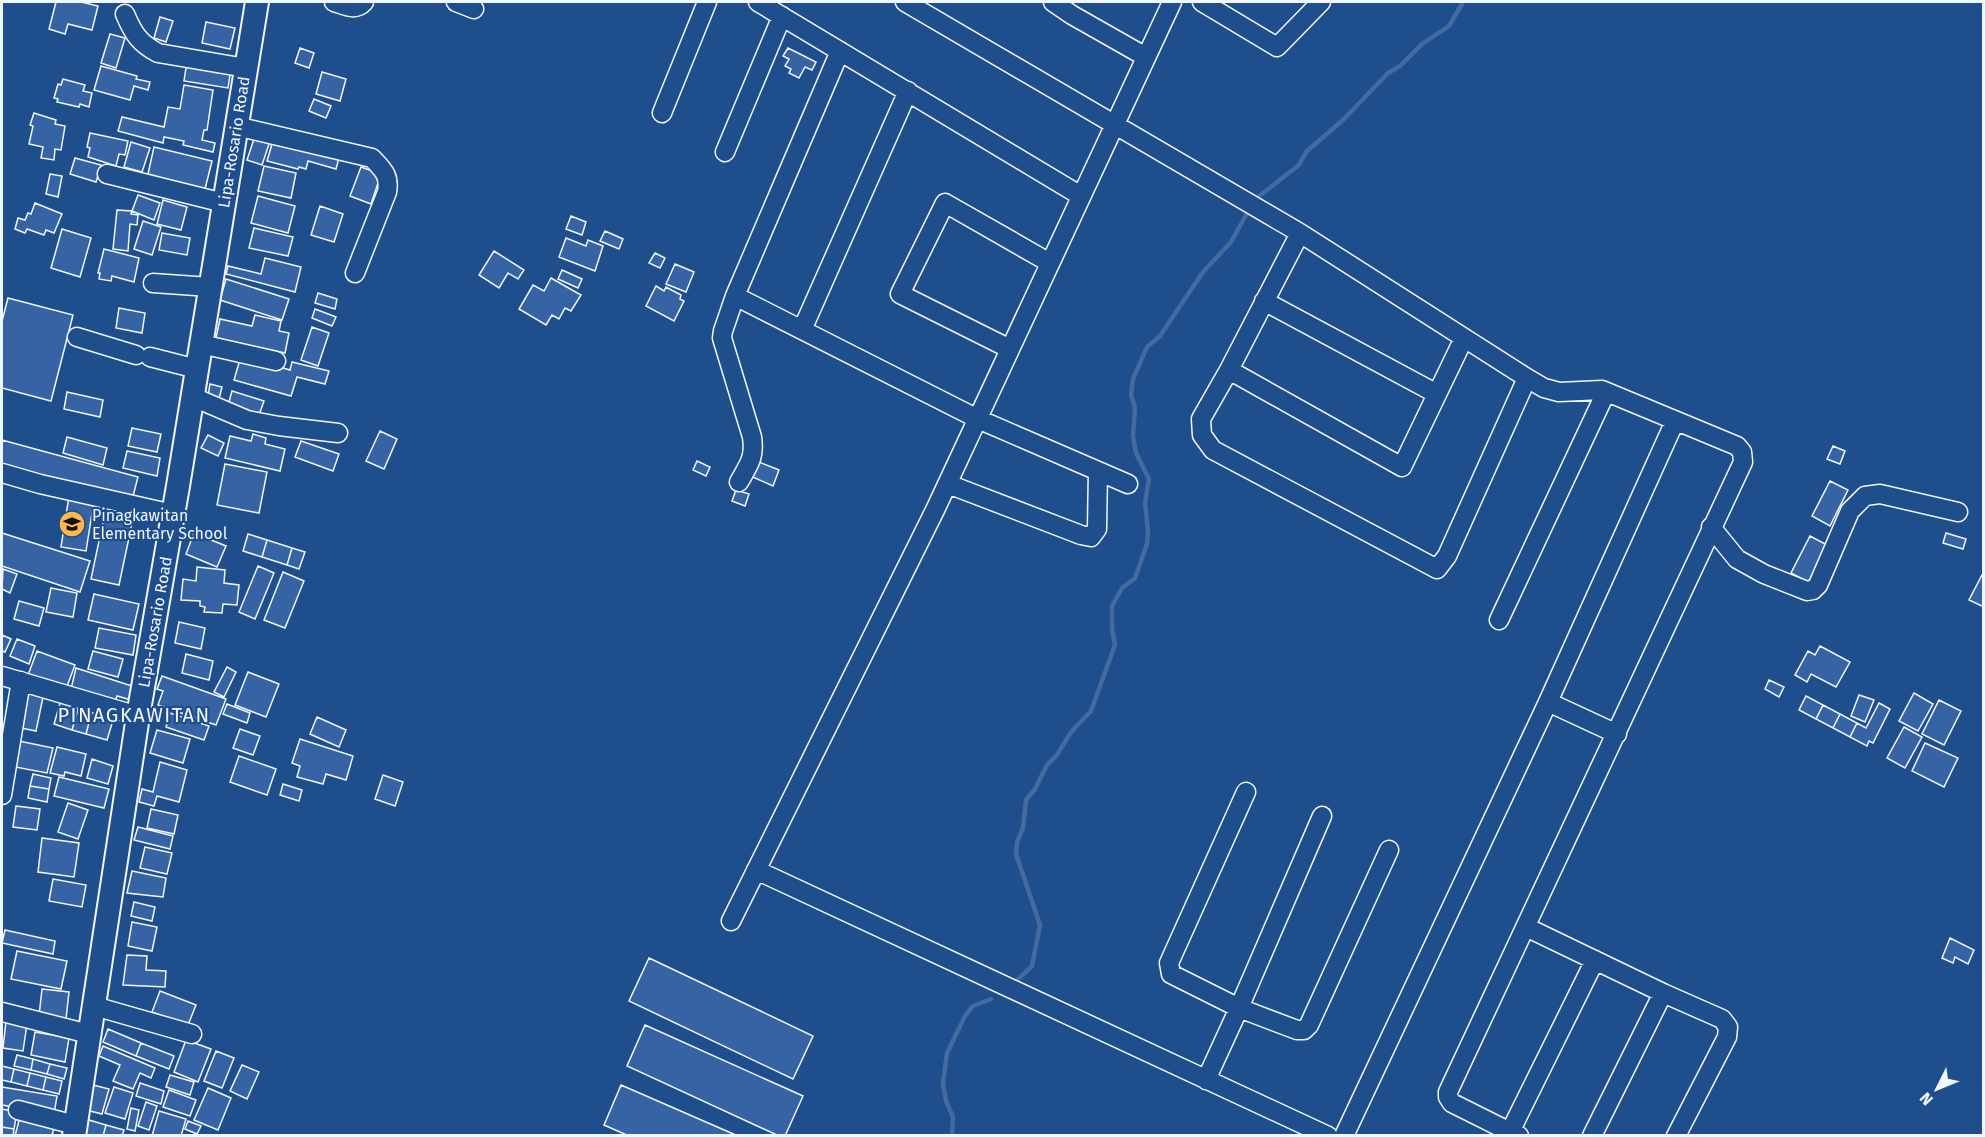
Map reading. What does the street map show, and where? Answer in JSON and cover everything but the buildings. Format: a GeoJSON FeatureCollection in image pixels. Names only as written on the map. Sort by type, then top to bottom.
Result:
{"type":"FeatureCollection","features":[{"type":"Feature","properties":{"kind":"main road","name":"Lipa-Rosario Road"},"geometry":{"type":"LineString","coordinates":[[75,1130],[138,716],[193,397],[257,2]]}},
{"type":"Feature","properties":{"kind":"street"},"geometry":{"type":"LineString","coordinates":[[334,2],[352,8],[364,2]]}},
{"type":"Feature","properties":{"kind":"street"},"geometry":{"type":"LineString","coordinates":[[456,2],[474,9]]}},
{"type":"Feature","properties":{"kind":"street"},"geometry":{"type":"LineString","coordinates":[[662,113],[707,2]]}},
{"type":"Feature","properties":{"kind":"street"},"geometry":{"type":"LineString","coordinates":[[758,2],[1081,196]]}},
{"type":"Feature","properties":{"kind":"street"},"geometry":{"type":"LineString","coordinates":[[905,2],[1300,233],[1544,388],[1559,392],[1606,392],[1737,446],[1742,452],[1743,462],[1448,1092],[1452,1103],[1513,1134],[1595,960]]}},
{"type":"Feature","properties":{"kind":"street"},"geometry":{"type":"LineString","coordinates":[[1053,2],[1076,8],[1146,57]]}},
{"type":"Feature","properties":{"kind":"street"},"geometry":{"type":"LineString","coordinates":[[731,921],[948,484],[1172,2]]}},
{"type":"Feature","properties":{"kind":"street"},"geometry":{"type":"LineString","coordinates":[[1202,2],[1277,47],[1321,2]]}},
{"type":"Feature","properties":{"kind":"street"},"geometry":{"type":"LineString","coordinates":[[125,14],[133,33],[147,47],[158,53],[246,68]]}},
{"type":"Feature","properties":{"kind":"street"},"geometry":{"type":"LineString","coordinates":[[725,152],[782,16]]}},
{"type":"Feature","properties":{"kind":"street"},"geometry":{"type":"LineString","coordinates":[[738,482],[753,458],[753,437],[722,338],[723,331],[735,296],[840,51]]}},
{"type":"Feature","properties":{"kind":"street"},"geometry":{"type":"LineString","coordinates":[[802,330],[908,92]]}},
{"type":"Feature","properties":{"kind":"street"},"geometry":{"type":"LineString","coordinates":[[236,126],[372,158],[384,171],[389,181],[387,192],[355,273]]}},
{"type":"Feature","properties":{"kind":"street"},"geometry":{"type":"LineString","coordinates":[[107,174],[224,203]]}},
{"type":"Feature","properties":{"kind":"street"},"geometry":{"type":"LineString","coordinates":[[1010,349],[900,294],[945,203],[1050,263]]}},
{"type":"Feature","properties":{"kind":"street"},"geometry":{"type":"LineString","coordinates":[[1300,233],[1201,419],[1202,435],[1213,450],[1437,569],[1447,556],[1527,378]]}},
{"type":"Feature","properties":{"kind":"street"},"geometry":{"type":"LineString","coordinates":[[153,283],[210,287]]}},
{"type":"Feature","properties":{"kind":"street"},"geometry":{"type":"LineString","coordinates":[[735,296],[978,419],[1128,484]]}},
{"type":"Feature","properties":{"kind":"street"},"geometry":{"type":"LineString","coordinates":[[1264,301],[1437,394]]}},
{"type":"Feature","properties":{"kind":"street"},"geometry":{"type":"LineString","coordinates":[[78,337],[197,369]]}},
{"type":"Feature","properties":{"kind":"street"},"geometry":{"type":"LineString","coordinates":[[1229,370],[1402,467],[1464,338]]}},
{"type":"Feature","properties":{"kind":"street"},"geometry":{"type":"LineString","coordinates":[[201,344],[276,361]]}},
{"type":"Feature","properties":{"kind":"street"},"geometry":{"type":"LineString","coordinates":[[1499,620],[1606,392]]}},
{"type":"Feature","properties":{"kind":"street"},"geometry":{"type":"LineString","coordinates":[[193,397],[247,420],[338,433]]}},
{"type":"Feature","properties":{"kind":"street"},"geometry":{"type":"LineString","coordinates":[[1344,1136],[1548,702],[1676,421]]}},
{"type":"Feature","properties":{"kind":"street"},"geometry":{"type":"LineString","coordinates":[[948,484],[1091,537],[1097,529],[1098,471]]}},
{"type":"Feature","properties":{"kind":"street"},"geometry":{"type":"LineString","coordinates":[[2,473],[40,484],[173,514]]}},
{"type":"Feature","properties":{"kind":"street"},"geometry":{"type":"LineString","coordinates":[[1711,527],[1737,559],[1764,574],[1807,591],[1813,590],[1818,585],[1850,511],[1865,496],[1880,494],[1958,512]]}},
{"type":"Feature","properties":{"kind":"street"},"geometry":{"type":"LineString","coordinates":[[2,676],[138,716]]}},
{"type":"Feature","properties":{"kind":"street"},"geometry":{"type":"LineString","coordinates":[[2,795],[21,681]]}},
{"type":"Feature","properties":{"kind":"street"},"geometry":{"type":"LineString","coordinates":[[1548,702],[1617,734]]}},
{"type":"Feature","properties":{"kind":"street"},"geometry":{"type":"LineString","coordinates":[[1246,792],[1169,963],[1171,974],[1239,1008],[1297,1030],[1304,1030],[1309,1025],[1389,850]]}},
{"type":"Feature","properties":{"kind":"street"},"geometry":{"type":"LineString","coordinates":[[1206,1080],[1322,816]]}},
{"type":"Feature","properties":{"kind":"street"},"geometry":{"type":"LineString","coordinates":[[756,870],[1328,1136]]}},
{"type":"Feature","properties":{"kind":"street"},"geometry":{"type":"LineString","coordinates":[[1526,927],[1722,1019],[1728,1027],[1727,1037],[1676,1136]]}},
{"type":"Feature","properties":{"kind":"street"},"geometry":{"type":"LineString","coordinates":[[1592,1136],[1663,993]]}},
{"type":"Feature","properties":{"kind":"street"},"geometry":{"type":"LineString","coordinates":[[94,1006],[192,1034]]}},
{"type":"Feature","properties":{"kind":"street"},"geometry":{"type":"LineString","coordinates":[[2,1012],[89,1034]]}},
{"type":"Feature","properties":{"kind":"street"},"geometry":{"type":"LineString","coordinates":[[18,1110],[75,1130]]}},
{"type":"Feature","properties":{"kind":"waterway"},"geometry":{"type":"LineString","coordinates":[[1254,200],[1299,165],[1306,152],[1344,119],[1388,73],[1400,66],[1422,44],[1449,26],[1463,2]]}},
{"type":"Feature","properties":{"kind":"waterway"},"geometry":{"type":"LineString","coordinates":[[1014,983],[1032,966],[1040,925],[1016,854],[1017,842],[1023,828],[1026,800],[1035,789],[1047,765],[1057,755],[1071,732],[1091,711],[1115,645],[1112,606],[1122,588],[1135,578],[1147,544],[1145,503],[1149,479],[1136,453],[1133,436],[1135,408],[1131,395],[1133,379],[1147,347],[1160,336],[1203,272],[1231,242],[1250,208]]}},
{"type":"Feature","properties":{"kind":"waterway"},"geometry":{"type":"LineString","coordinates":[[952,1136],[953,1117],[946,1101],[943,1083],[947,1053],[965,1016],[973,1006],[991,999]]}},
{"type":"Feature","properties":{"kind":"place","name":"Pinagkawitan Elementary School"},"geometry":{"type":"Point","coordinates":[72,524]}},
{"type":"Feature","properties":{"kind":"district","name":"PINAGKAWITAN"},"geometry":{"type":"Point","coordinates":[134,715]}}]}
